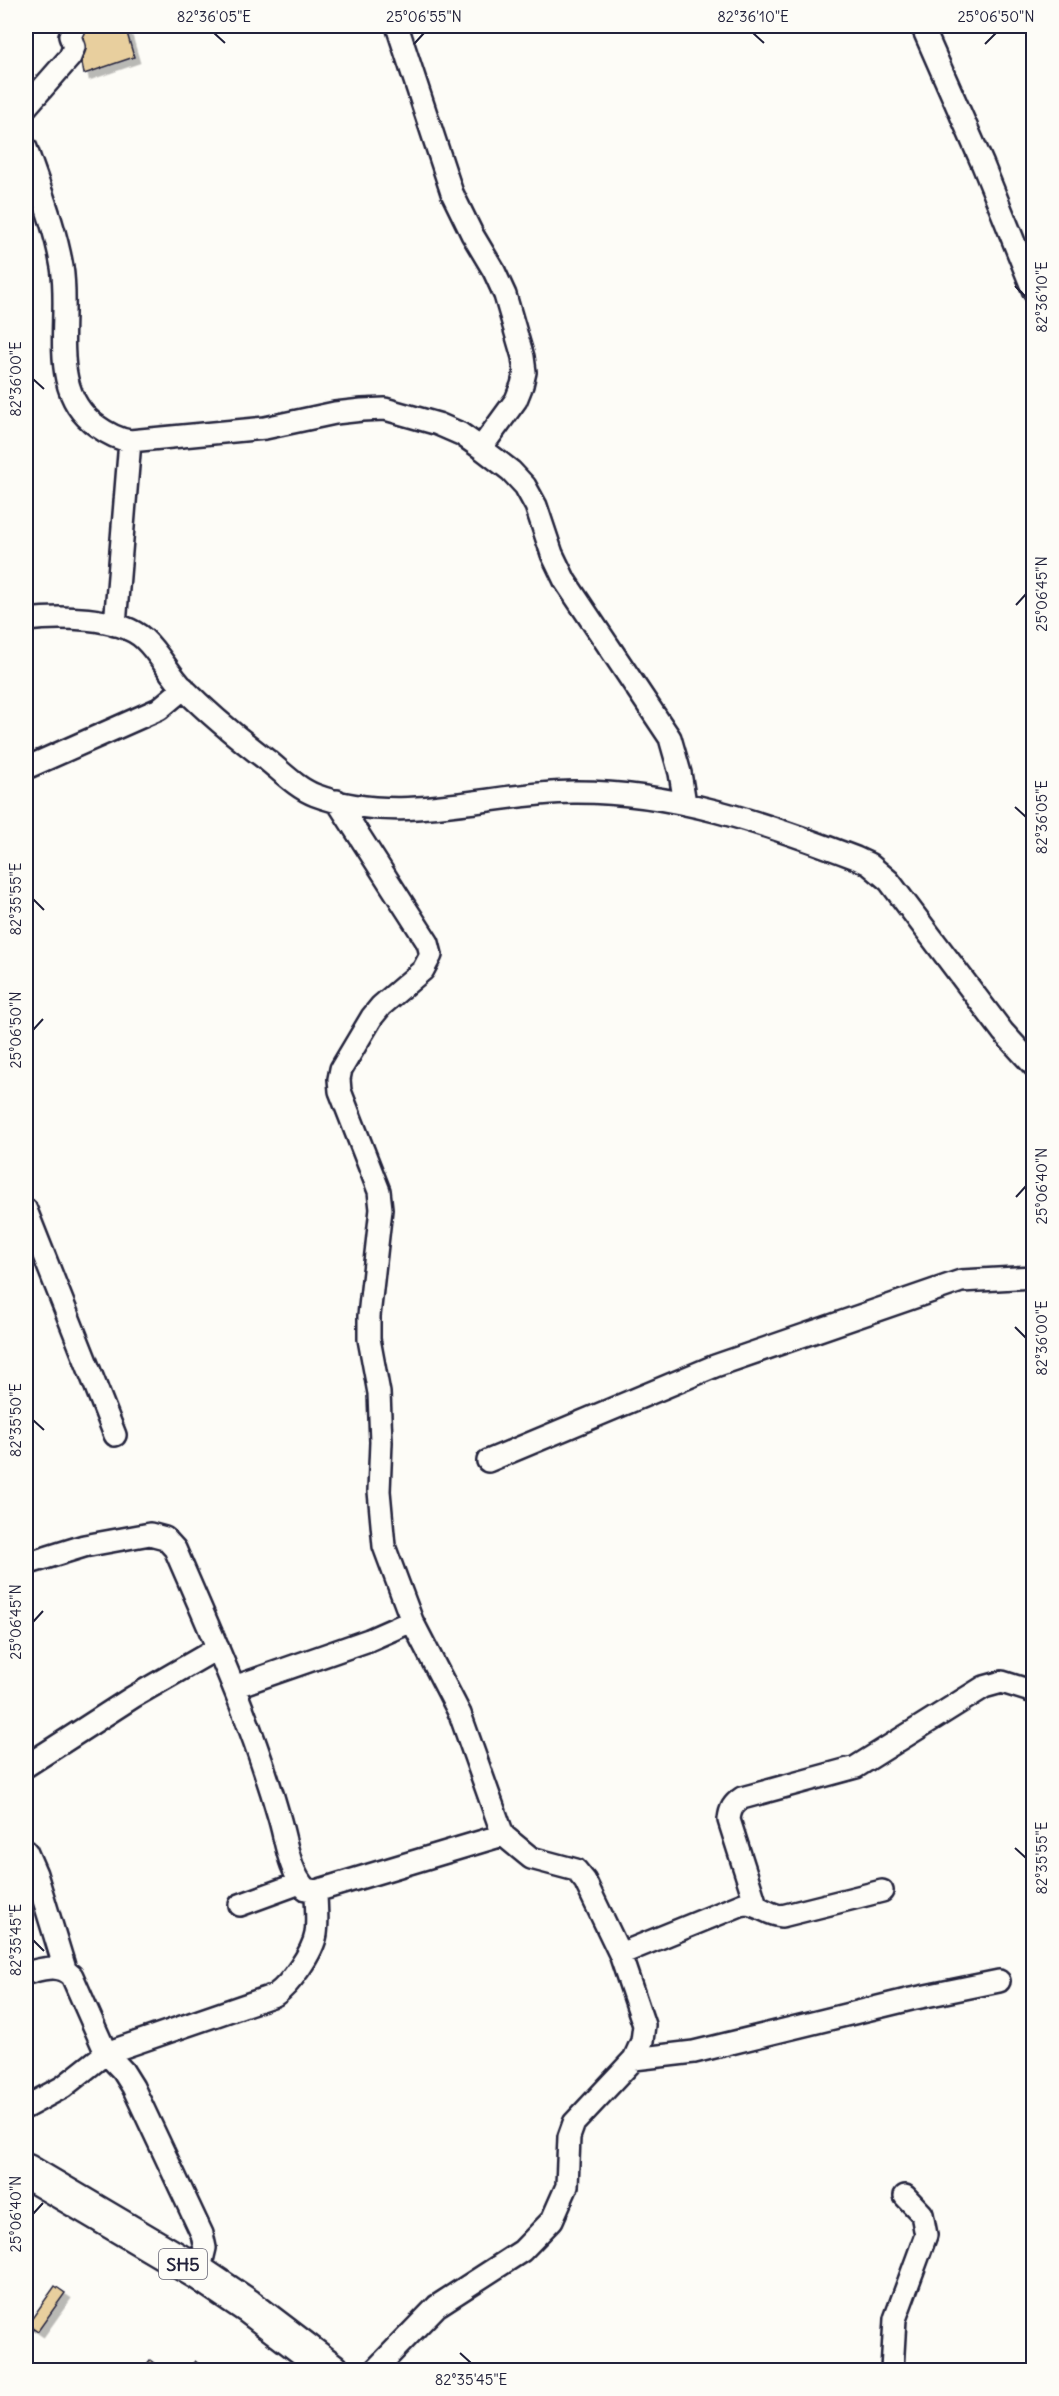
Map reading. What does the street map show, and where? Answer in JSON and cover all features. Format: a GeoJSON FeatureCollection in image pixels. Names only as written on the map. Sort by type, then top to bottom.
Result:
{"type":"FeatureCollection","features":[{"type":"Feature","properties":{"kind":"main road","name":"SH5"},"geometry":{"type":"LineString","coordinates":[[26,2170],[199,2273],[248,2306],[332,2370]]}},
{"type":"Feature","properties":{"kind":"street"},"geometry":{"type":"LineString","coordinates":[[26,107],[70,57],[74,47],[70,36],[75,26]]}},
{"type":"Feature","properties":{"kind":"street"},"geometry":{"type":"LineString","coordinates":[[397,26],[452,193],[471,234],[495,271],[508,305],[523,357],[524,378],[516,400],[481,448]]}},
{"type":"Feature","properties":{"kind":"street"},"geometry":{"type":"LineString","coordinates":[[922,26],[983,165],[1034,292]]}},
{"type":"Feature","properties":{"kind":"street"},"geometry":{"type":"LineString","coordinates":[[26,148],[55,233],[65,296],[65,370],[70,393],[82,413],[118,439],[130,441],[265,428],[335,413],[385,409],[438,424],[461,434],[511,471],[525,486],[536,506],[555,561],[565,581],[670,738],[678,764],[685,803]]}},
{"type":"Feature","properties":{"kind":"street"},"geometry":{"type":"LineString","coordinates":[[115,624],[130,441]]}},
{"type":"Feature","properties":{"kind":"street"},"geometry":{"type":"LineString","coordinates":[[26,620],[73,619],[115,624],[135,632],[144,639],[184,688],[220,723],[311,794],[373,808],[407,809],[450,806],[541,794],[611,793],[708,808],[791,833],[856,858],[881,872],[1003,1032],[1034,1066]]}},
{"type":"Feature","properties":{"kind":"street"},"geometry":{"type":"LineString","coordinates":[[26,768],[159,709],[184,688]]}},
{"type":"Feature","properties":{"kind":"street"},"geometry":{"type":"LineString","coordinates":[[337,801],[428,944],[431,955],[423,970],[381,1006],[372,1017],[341,1069],[339,1079],[340,1091],[379,1191],[381,1209],[369,1316],[369,1339],[380,1392],[379,1491],[384,1546],[412,1621],[460,1714],[503,1835],[531,1858],[576,1870],[585,1881],[620,1954],[644,2025],[642,2041],[634,2059],[574,2123],[569,2137],[567,2186],[552,2220],[522,2251],[437,2306],[375,2370]]}},
{"type":"Feature","properties":{"kind":"street"},"geometry":{"type":"LineString","coordinates":[[28,1221],[115,1435]]}},
{"type":"Feature","properties":{"kind":"street"},"geometry":{"type":"LineString","coordinates":[[488,1461],[715,1366],[961,1281],[1034,1277]]}},
{"type":"Feature","properties":{"kind":"street"},"geometry":{"type":"LineString","coordinates":[[26,1564],[84,1546],[150,1534],[165,1538],[175,1549],[234,1687],[275,1804],[308,1887],[316,1934],[313,1943],[285,1989],[275,1995],[106,2053],[63,2087],[26,2107]]}},
{"type":"Feature","properties":{"kind":"street"},"geometry":{"type":"LineString","coordinates":[[234,1687],[369,1640],[412,1621]]}},
{"type":"Feature","properties":{"kind":"street"},"geometry":{"type":"LineString","coordinates":[[26,1766],[133,1697],[218,1648]]}},
{"type":"Feature","properties":{"kind":"street"},"geometry":{"type":"LineString","coordinates":[[756,1905],[729,1820],[729,1811],[734,1804],[742,1798],[856,1767],[984,1687],[1002,1682],[1034,1692]]}},
{"type":"Feature","properties":{"kind":"street"},"geometry":{"type":"LineString","coordinates":[[240,1905],[503,1835]]}},
{"type":"Feature","properties":{"kind":"street"},"geometry":{"type":"LineString","coordinates":[[26,1851],[36,1874],[65,1969],[72,1976],[106,2053],[133,2087],[202,2235],[205,2248],[199,2273]]}},
{"type":"Feature","properties":{"kind":"street"},"geometry":{"type":"LineString","coordinates":[[620,1954],[743,1904],[756,1905],[774,1915],[782,1916],[882,1890]]}},
{"type":"Feature","properties":{"kind":"street"},"geometry":{"type":"LineString","coordinates":[[26,1973],[55,1967],[65,1969]]}},
{"type":"Feature","properties":{"kind":"street"},"geometry":{"type":"LineString","coordinates":[[634,2059],[694,2052],[999,1981]]}},
{"type":"Feature","properties":{"kind":"street"},"geometry":{"type":"LineString","coordinates":[[892,2370],[895,2319],[926,2235],[922,2214],[905,2196]]}},
{"type":"Feature","properties":{"kind":"building"},"geometry":{"type":"Polygon","coordinates":[[[88,26],[125,26],[134,57],[84,74],[76,30],[88,26]]]}},
{"type":"Feature","properties":{"kind":"building"},"geometry":{"type":"Polygon","coordinates":[[[55,2286],[65,2293],[38,2331],[28,2324],[55,2286]]]}},
{"type":"Feature","properties":{"kind":"building"},"geometry":{"type":"Polygon","coordinates":[[[150,2360],[163,2370],[142,2370],[150,2360]]]}},
{"type":"Feature","properties":{"kind":"building"},"geometry":{"type":"Polygon","coordinates":[[[195,2361],[206,2370],[187,2370],[195,2361]]]}}]}
